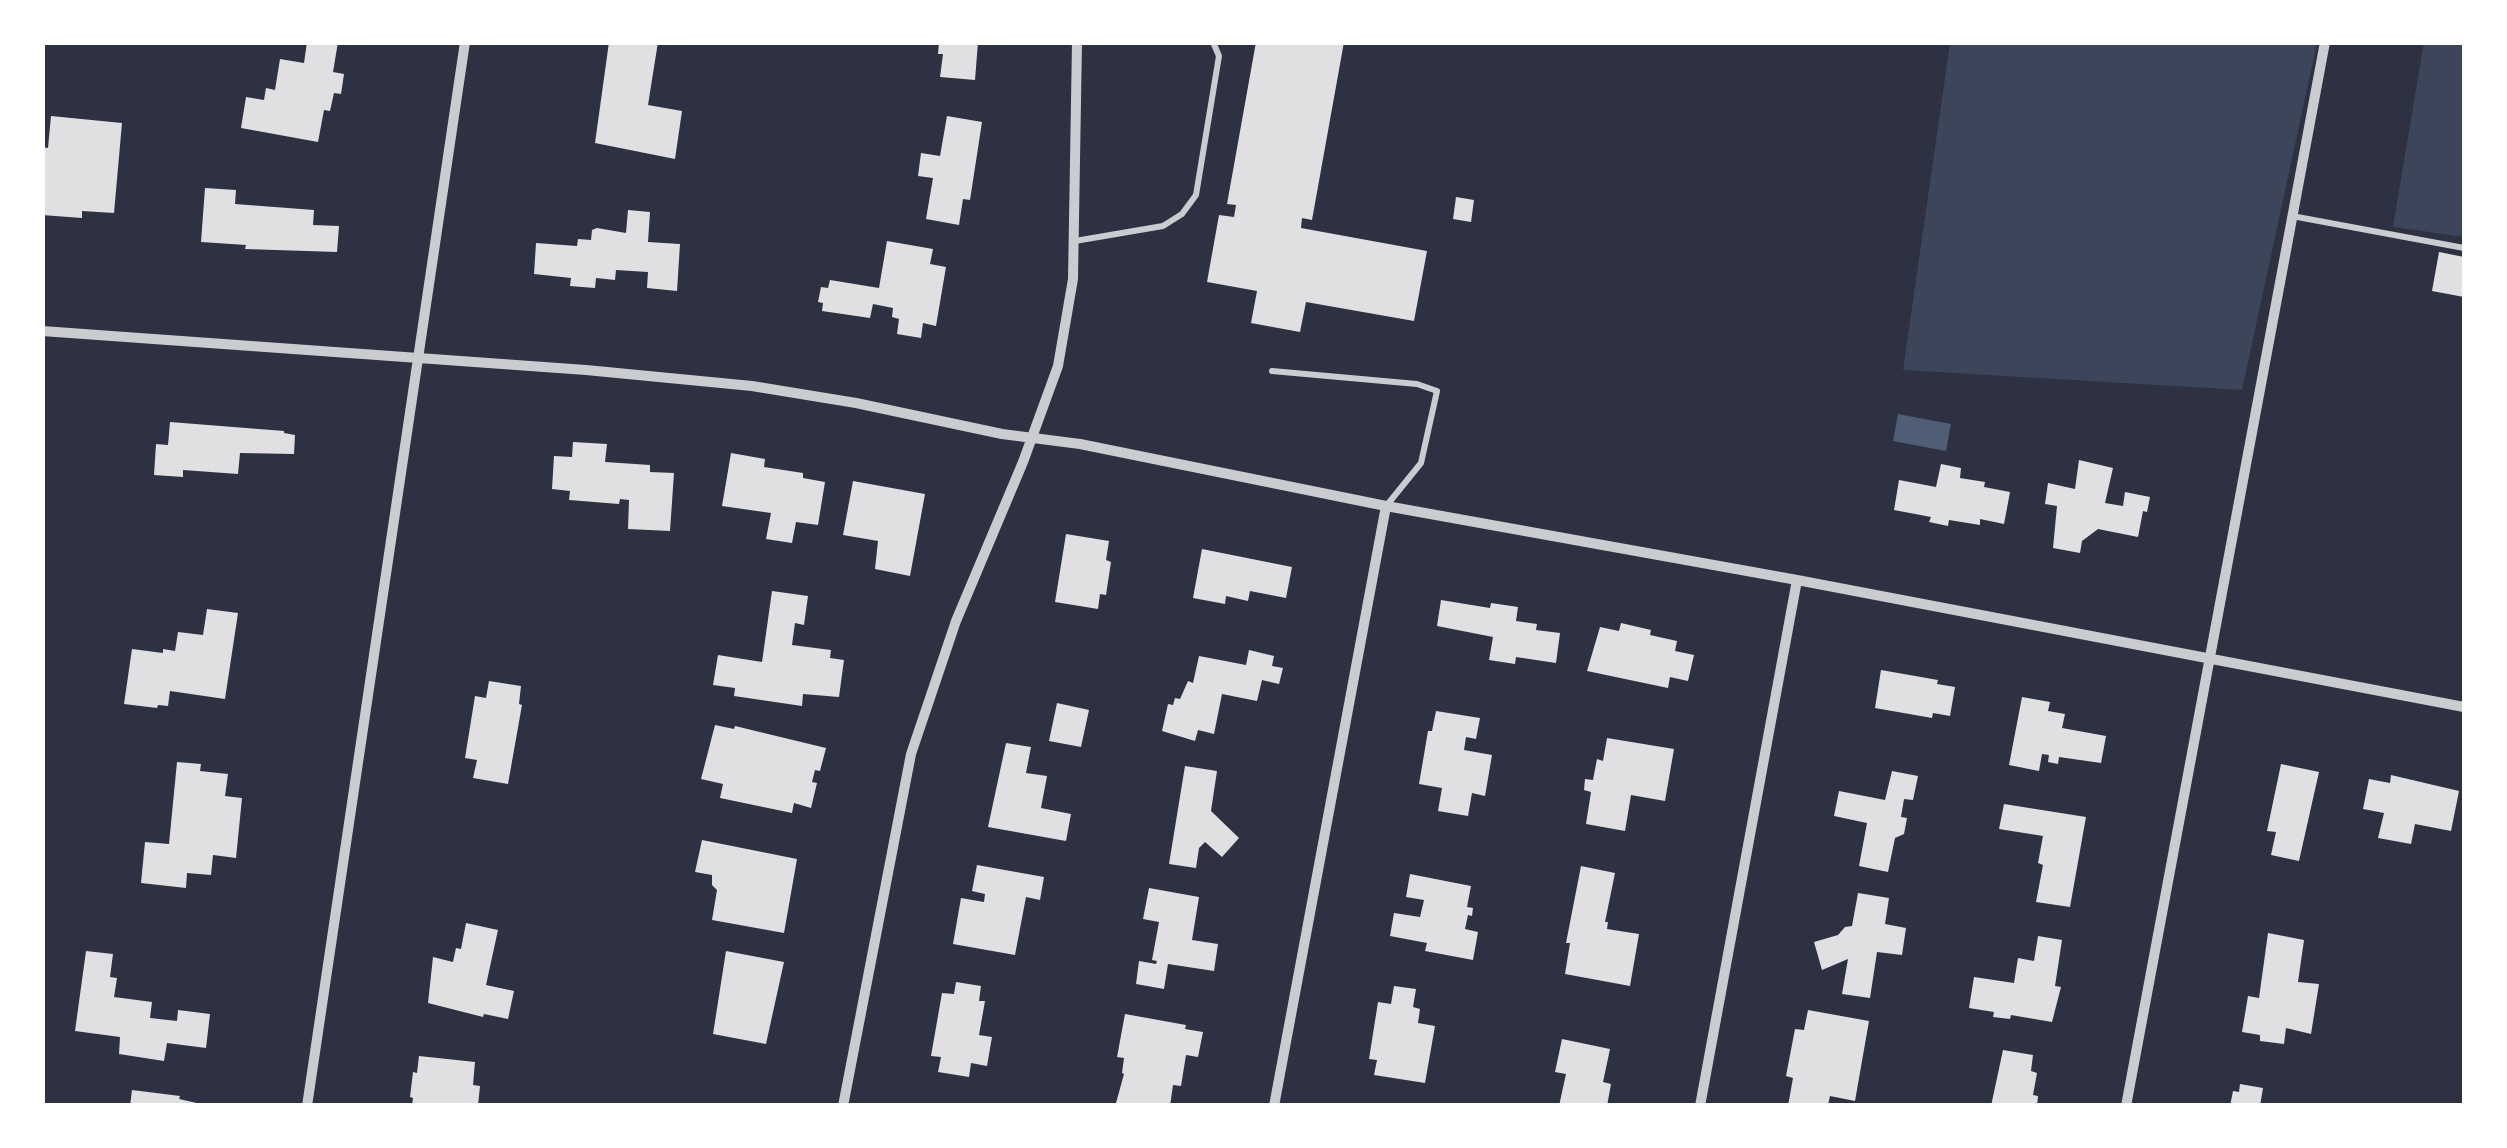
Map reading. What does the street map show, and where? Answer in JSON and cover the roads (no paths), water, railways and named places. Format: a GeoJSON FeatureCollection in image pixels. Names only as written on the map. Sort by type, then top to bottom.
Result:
{"type":"FeatureCollection","features":[{"type":"Feature","properties":{"kind":"street"},"geometry":{"type":"LineString","coordinates":[[307,1106],[465,42]]}},
{"type":"Feature","properties":{"kind":"street"},"geometry":{"type":"LineString","coordinates":[[843,1106],[912,754],[956,621],[1058,366],[1073,278],[1077,42]]}},
{"type":"Feature","properties":{"kind":"street"},"geometry":{"type":"LineString","coordinates":[[2126,1106],[2325,42]]}},
{"type":"Feature","properties":{"kind":"street"},"geometry":{"type":"LineString","coordinates":[[42,332],[752,386],[1080,444],[1386,506],[2464,707]]}},
{"type":"Feature","properties":{"kind":"street"},"geometry":{"type":"LineString","coordinates":[[1274,1106],[1386,506]]}},
{"type":"Feature","properties":{"kind":"street"},"geometry":{"type":"LineString","coordinates":[[1700,1106],[1797,580]]}},
{"type":"Feature","properties":{"kind":"lane"},"geometry":{"type":"LineString","coordinates":[[1074,242],[1163,226],[1182,214],[1196,194],[1219,56],[1214,42]]}},
{"type":"Feature","properties":{"kind":"lane"},"geometry":{"type":"LineString","coordinates":[[2292,216],[2464,248]]}},
{"type":"Feature","properties":{"kind":"lane"},"geometry":{"type":"LineString","coordinates":[[1272,370],[1417,384],[1436,391],[1421,463],[1386,506]]}}]}
